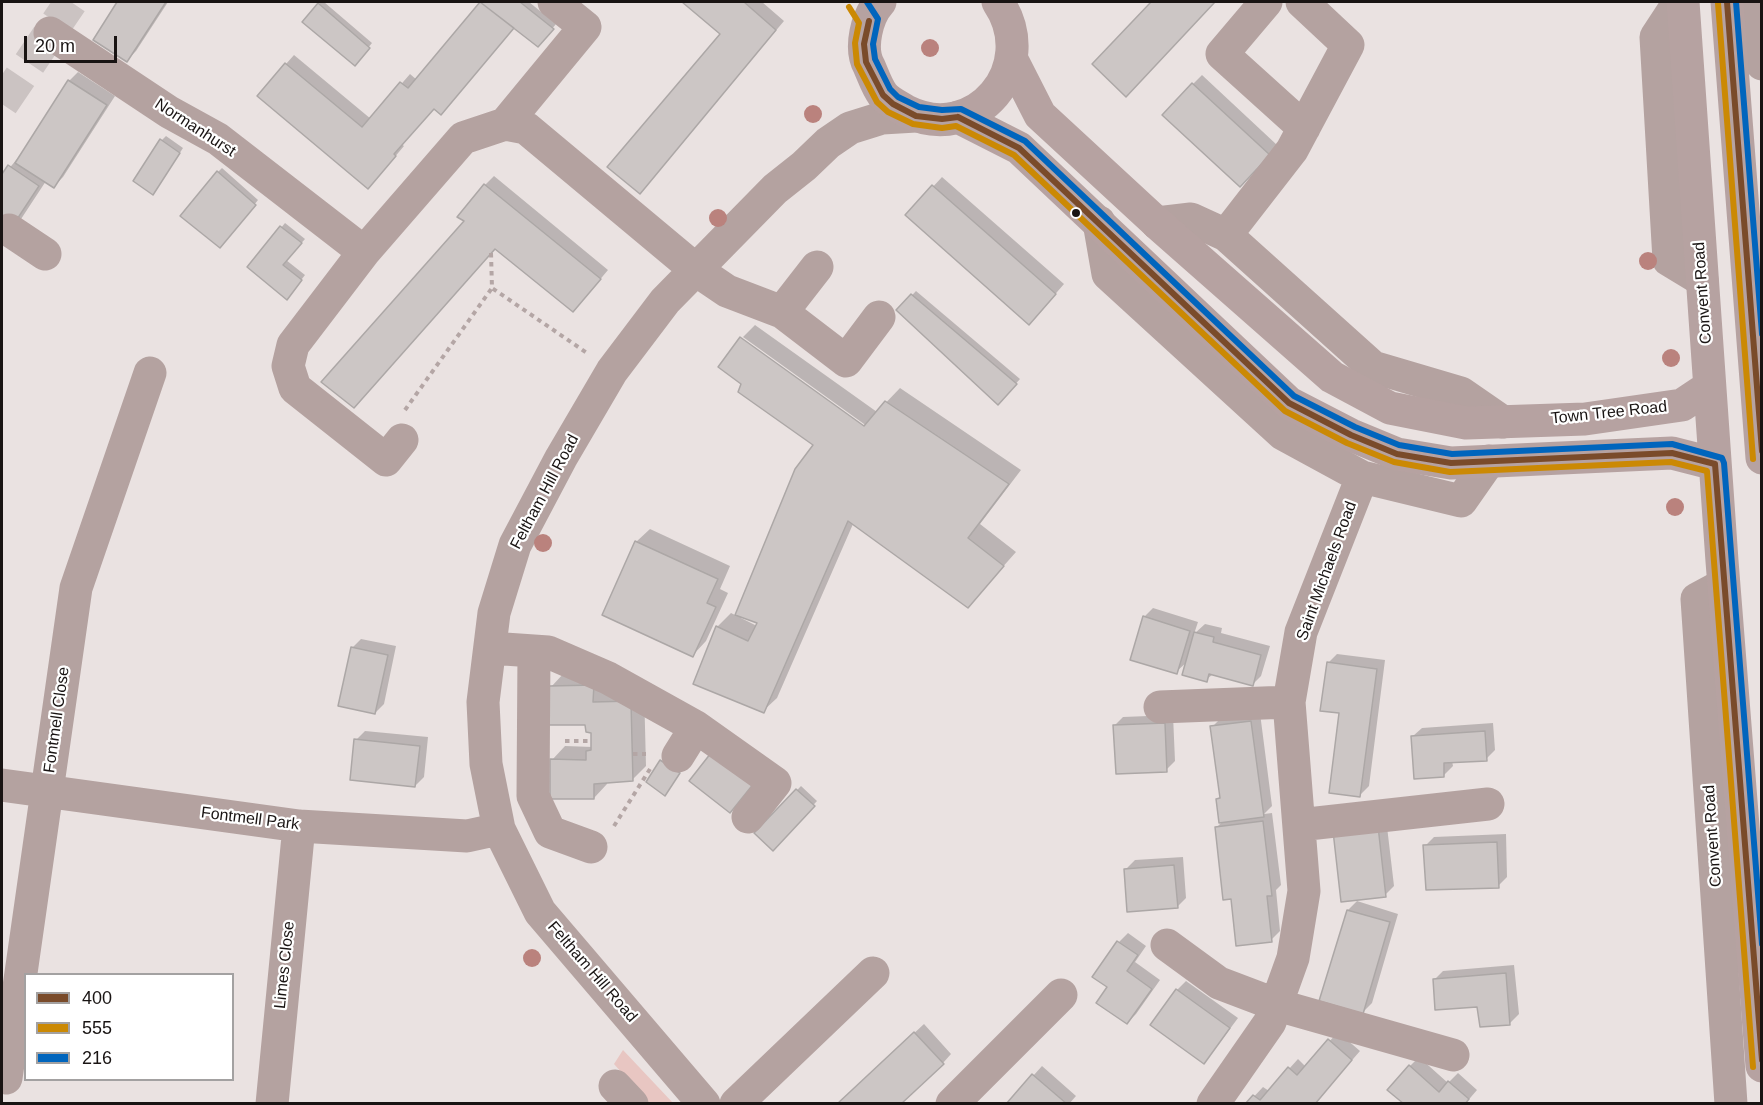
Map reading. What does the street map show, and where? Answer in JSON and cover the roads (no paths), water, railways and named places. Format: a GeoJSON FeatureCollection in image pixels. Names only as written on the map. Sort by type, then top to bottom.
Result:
{"type":"FeatureCollection","features":[{"type":"Feature","properties":{"kind":"main road","name":"Convent Road"},"geometry":{"type":"LineString","coordinates":[[1681,2],[1761,1066]]}},
{"type":"Feature","properties":{"kind":"main road"},"geometry":{"type":"LineString","coordinates":[[1727,2],[1761,447]]}},
{"type":"Feature","properties":{"kind":"main road"},"geometry":{"type":"LineString","coordinates":[[868,8],[864,44],[866,62],[883,95],[893,104],[916,116],[942,119],[958,117],[981,106],[999,89],[1011,23]]}},
{"type":"Feature","properties":{"kind":"main road","name":"Town Tree Road"},"geometry":{"type":"LineString","coordinates":[[1011,23],[1040,115],[1157,223],[1332,377],[1390,408],[1466,423],[1585,419],[1682,405],[1709,387]]}},
{"type":"Feature","properties":{"kind":"main road"},"geometry":{"type":"LineString","coordinates":[[958,117],[1019,148],[1289,403],[1351,435],[1397,454],[1451,463],[1672,453],[1715,464]]}},
{"type":"Feature","properties":{"kind":"street"},"geometry":{"type":"LineString","coordinates":[[505,124],[585,27],[554,2]]}},
{"type":"Feature","properties":{"kind":"street"},"geometry":{"type":"LineString","coordinates":[[1266,2],[1222,54],[1304,128]]}},
{"type":"Feature","properties":{"kind":"street"},"geometry":{"type":"LineString","coordinates":[[1226,236],[1292,150],[1348,45],[1302,2]]}},
{"type":"Feature","properties":{"kind":"street"},"geometry":{"type":"LineString","coordinates":[[1756,2],[1761,64]]}},
{"type":"Feature","properties":{"kind":"street","name":"Normanhurst"},"geometry":{"type":"LineString","coordinates":[[50,33],[169,112],[218,139],[364,252]]}},
{"type":"Feature","properties":{"kind":"street","name":"Feltham Hill Road"},"geometry":{"type":"LineString","coordinates":[[850,128],[870,101],[875,79]]}},
{"type":"Feature","properties":{"kind":"street","name":"Feltham Hill Road"},"geometry":{"type":"LineString","coordinates":[[704,1104],[540,912],[499,829],[486,765],[483,702],[494,613],[515,545],[561,458],[612,371],[665,301],[775,189],[828,143],[850,128],[882,118],[916,116]]}},
{"type":"Feature","properties":{"kind":"street"},"geometry":{"type":"LineString","coordinates":[[402,440],[386,460],[295,388],[288,366],[293,345],[364,252],[463,138],[505,124],[526,128],[696,270],[727,291],[782,312],[846,361],[879,317]]}},
{"type":"Feature","properties":{"kind":"street"},"geometry":{"type":"LineString","coordinates":[[1157,223],[1191,219],[1226,236],[1373,367],[1461,393],[1503,422]]}},
{"type":"Feature","properties":{"kind":"street"},"geometry":{"type":"LineString","coordinates":[[1099,222],[1108,274],[1283,434],[1362,477],[1461,501],[1489,461]]}},
{"type":"Feature","properties":{"kind":"street"},"geometry":{"type":"LineString","coordinates":[[9,230],[46,253]]}},
{"type":"Feature","properties":{"kind":"street"},"geometry":{"type":"LineString","coordinates":[[782,312],[817,267]]}},
{"type":"Feature","properties":{"kind":"street","name":"Fontmell Close"},"geometry":{"type":"LineString","coordinates":[[6,1078],[76,588],[150,373]]}},
{"type":"Feature","properties":{"kind":"street","name":"Saint Michaels Road"},"geometry":{"type":"LineString","coordinates":[[1213,1104],[1270,1022],[1293,958],[1304,891],[1289,702],[1301,632],[1362,477]]}},
{"type":"Feature","properties":{"kind":"street","name":"Convent Road"},"geometry":{"type":"LineString","coordinates":[[1724,585],[1697,599],[1731,1104]]}},
{"type":"Feature","properties":{"kind":"street"},"geometry":{"type":"LineString","coordinates":[[490,648],[548,652],[608,678],[696,727],[775,783],[748,817]]}},
{"type":"Feature","properties":{"kind":"street"},"geometry":{"type":"LineString","coordinates":[[534,651],[533,796],[550,832],[591,847]]}},
{"type":"Feature","properties":{"kind":"street"},"geometry":{"type":"LineString","coordinates":[[1160,707],[1289,702]]}},
{"type":"Feature","properties":{"kind":"street"},"geometry":{"type":"LineString","coordinates":[[678,756],[696,727]]}},
{"type":"Feature","properties":{"kind":"street","name":"Fontmell Park"},"geometry":{"type":"LineString","coordinates":[[2,785],[299,826],[467,836],[499,829]]}},
{"type":"Feature","properties":{"kind":"street"},"geometry":{"type":"LineString","coordinates":[[1299,825],[1488,804]]}},
{"type":"Feature","properties":{"kind":"street","name":"Limes Close"},"geometry":{"type":"LineString","coordinates":[[272,1104],[299,826]]}},
{"type":"Feature","properties":{"kind":"street"},"geometry":{"type":"LineString","coordinates":[[1167,945],[1219,983],[1276,1005],[1453,1055]]}},
{"type":"Feature","properties":{"kind":"street"},"geometry":{"type":"LineString","coordinates":[[736,1104],[873,973]]}},
{"type":"Feature","properties":{"kind":"street"},"geometry":{"type":"LineString","coordinates":[[963,1094],[1061,995]]}},
{"type":"Feature","properties":{"kind":"tunnel"},"geometry":{"type":"LineString","coordinates":[[2,104],[71,2]]}}]}
